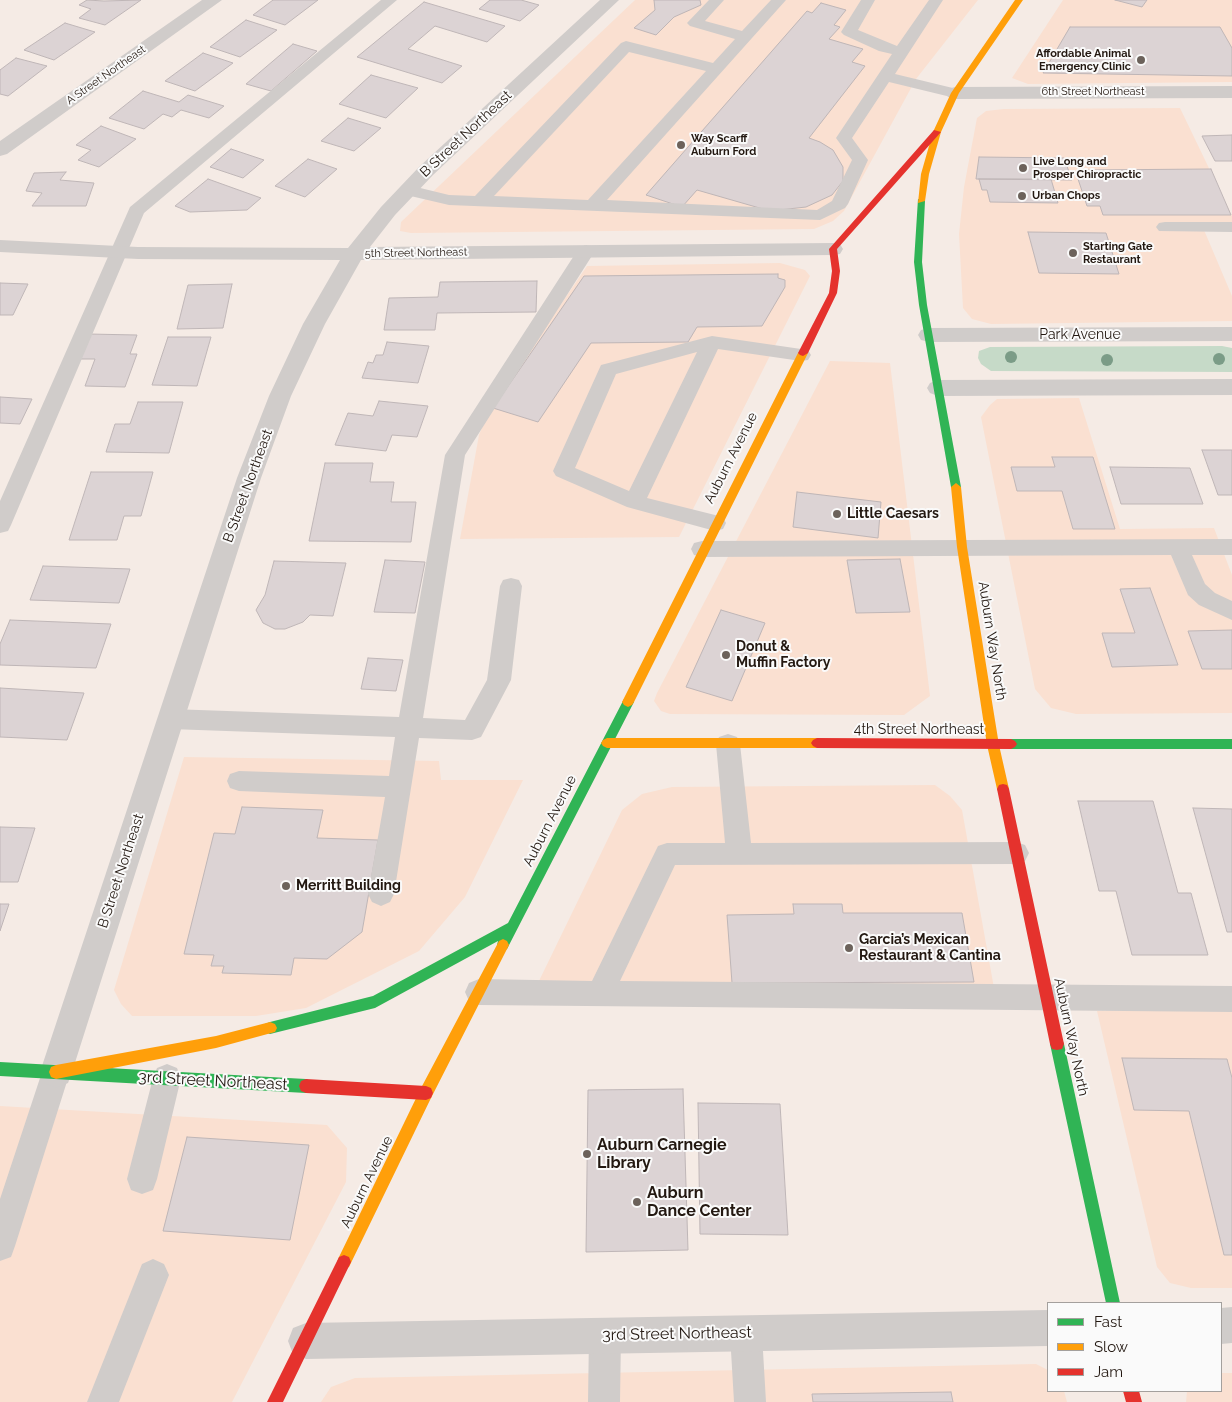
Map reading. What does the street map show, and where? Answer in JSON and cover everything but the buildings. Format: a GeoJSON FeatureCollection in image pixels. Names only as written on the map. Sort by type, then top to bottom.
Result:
{"type":"FeatureCollection","features":[{"type":"Feature","properties":{"kind":"main road","name":"Auburn Way North"},"geometry":{"type":"LineString","coordinates":[[1019,0],[955,93],[937,132],[925,174],[919,217],[918,262],[938,388],[955,475],[962,547],[993,745],[1113,1302]]}},
{"type":"Feature","properties":{"kind":"main road"},"geometry":{"type":"LineString","coordinates":[[833,249],[937,132]]}},
{"type":"Feature","properties":{"kind":"main road","name":"Auburn Avenue"},"geometry":{"type":"LineString","coordinates":[[276,1402],[426,1093],[607,744],[715,523],[833,292],[836,271],[833,249]]}},
{"type":"Feature","properties":{"kind":"main road","name":"4th Street Northeast"},"geometry":{"type":"LineString","coordinates":[[607,744],[1232,744]]}},
{"type":"Feature","properties":{"kind":"main road"},"geometry":{"type":"LineString","coordinates":[[56,1072],[216,1042],[375,1002],[514,926]]}},
{"type":"Feature","properties":{"kind":"main road","name":"3rd Street Northeast"},"geometry":{"type":"LineString","coordinates":[[0,1068],[426,1093]]}},
{"type":"Feature","properties":{"kind":"street","name":"A Street Northeast"},"geometry":{"type":"LineString","coordinates":[[0,150],[213,0]]}},
{"type":"Feature","properties":{"kind":"street","name":"B Street Northeast"},"geometry":{"type":"LineString","coordinates":[[56,1072],[238,512],[280,396],[314,324],[354,254],[388,211],[610,0]]}},
{"type":"Feature","properties":{"kind":"street","name":"6th Street Northeast"},"geometry":{"type":"LineString","coordinates":[[955,93],[1232,92]]}},
{"type":"Feature","properties":{"kind":"street","name":"5th Street Northeast"},"geometry":{"type":"LineString","coordinates":[[0,246],[118,252],[354,254],[833,249]]}},
{"type":"Feature","properties":{"kind":"street","name":"Park Avenue"},"geometry":{"type":"LineString","coordinates":[[929,335],[1232,334]]}},
{"type":"Feature","properties":{"kind":"street"},"geometry":{"type":"LineString","coordinates":[[938,388],[1232,387]]}},
{"type":"Feature","properties":{"kind":"street","name":"3rd Street Northeast"},"geometry":{"type":"LineString","coordinates":[[306,1341],[1047,1328]]}},
{"type":"Feature","properties":{"kind":"lane"},"geometry":{"type":"LineString","coordinates":[[0,526],[136,211],[390,0]]}},
{"type":"Feature","properties":{"kind":"lane"},"geometry":{"type":"LineString","coordinates":[[717,0],[695,23],[746,37]]}},
{"type":"Feature","properties":{"kind":"lane"},"geometry":{"type":"LineString","coordinates":[[868,0],[848,32],[884,48],[902,52]]}},
{"type":"Feature","properties":{"kind":"lane"},"geometry":{"type":"LineString","coordinates":[[408,190],[449,200],[820,215],[839,204],[860,160],[844,138],[936,0]]}},
{"type":"Feature","properties":{"kind":"lane"},"geometry":{"type":"LineString","coordinates":[[593,205],[746,37],[775,1]]}},
{"type":"Feature","properties":{"kind":"lane"},"geometry":{"type":"LineString","coordinates":[[480,201],[626,46],[716,69]]}},
{"type":"Feature","properties":{"kind":"lane"},"geometry":{"type":"LineString","coordinates":[[886,76],[955,93]]}},
{"type":"Feature","properties":{"kind":"lane"},"geometry":{"type":"LineString","coordinates":[[1164,227],[1232,227]]}},
{"type":"Feature","properties":{"kind":"lane"},"geometry":{"type":"LineString","coordinates":[[382,894],[455,455],[586,251]]}},
{"type":"Feature","properties":{"kind":"lane"},"geometry":{"type":"LineString","coordinates":[[715,523],[634,502],[563,471],[608,370],[712,342],[801,355]]}},
{"type":"Feature","properties":{"kind":"lane"},"geometry":{"type":"LineString","coordinates":[[634,502],[712,342]]}},
{"type":"Feature","properties":{"kind":"lane"},"geometry":{"type":"LineString","coordinates":[[702,550],[962,547],[1232,547]]}},
{"type":"Feature","properties":{"kind":"lane"},"geometry":{"type":"LineString","coordinates":[[1178,547],[1196,589],[1207,599],[1232,611]]}},
{"type":"Feature","properties":{"kind":"lane"},"geometry":{"type":"LineString","coordinates":[[170,719],[472,730],[499,680],[511,586]]}},
{"type":"Feature","properties":{"kind":"lane"},"geometry":{"type":"LineString","coordinates":[[728,744],[739,854]]}},
{"type":"Feature","properties":{"kind":"lane"},"geometry":{"type":"LineString","coordinates":[[239,781],[400,787]]}},
{"type":"Feature","properties":{"kind":"lane"},"geometry":{"type":"LineString","coordinates":[[600,994],[668,854],[1016,853]]}},
{"type":"Feature","properties":{"kind":"lane"},"geometry":{"type":"LineString","coordinates":[[479,992],[1048,999],[1232,999]]}},
{"type":"Feature","properties":{"kind":"lane"},"geometry":{"type":"LineString","coordinates":[[0,1246],[56,1072]]}},
{"type":"Feature","properties":{"kind":"lane"},"geometry":{"type":"LineString","coordinates":[[142,1179],[167,1078]]}},
{"type":"Feature","properties":{"kind":"lane"},"geometry":{"type":"LineString","coordinates":[[103,1402],[152,1275]]}},
{"type":"Feature","properties":{"kind":"lane"},"geometry":{"type":"LineString","coordinates":[[746,1334],[750,1402]]}},
{"type":"Feature","properties":{"kind":"lane"},"geometry":{"type":"LineString","coordinates":[[604,1402],[605,1335]]}},
{"type":"Feature","properties":{"kind":"shaded area","name":"Way Scarff Auburn Ford"},"geometry":{"type":"Polygon","coordinates":[[[635,0],[978,0],[916,79],[844,211],[833,221],[814,229],[411,233],[400,231],[401,222],[635,0]]]}},
{"type":"Feature","properties":{"kind":"shaded area"},"geometry":{"type":"Polygon","coordinates":[[[1063,0],[1232,0],[1232,82],[1028,84],[1012,78],[1063,0]]]}},
{"type":"Feature","properties":{"kind":"shaded area"},"geometry":{"type":"Polygon","coordinates":[[[1180,108],[1232,216],[1232,229],[1204,230],[1232,296],[1232,321],[991,324],[972,319],[963,308],[959,234],[964,187],[977,118],[986,111],[1004,109],[1180,108]]]}},
{"type":"Feature","properties":{"kind":"shaded area"},"geometry":{"type":"Polygon","coordinates":[[[780,263],[805,270],[810,276],[679,537],[460,539],[479,435],[490,408],[587,266],[780,263]]]}},
{"type":"Feature","properties":{"kind":"shaded area"},"geometry":{"type":"Polygon","coordinates":[[[830,361],[890,363],[930,696],[904,715],[670,714],[661,711],[654,701],[657,693],[830,361]]]}},
{"type":"Feature","properties":{"kind":"shaded area"},"geometry":{"type":"Polygon","coordinates":[[[1079,398],[1120,529],[1214,528],[1232,575],[1232,713],[1076,714],[1051,708],[1035,689],[981,417],[997,399],[1079,398]]]}},
{"type":"Feature","properties":{"kind":"shaded area"},"geometry":{"type":"Polygon","coordinates":[[[184,757],[439,761],[441,780],[523,780],[465,897],[419,951],[306,1008],[256,1016],[132,1016],[121,1004],[114,990],[184,757]]]}},
{"type":"Feature","properties":{"kind":"shaded area"},"geometry":{"type":"Polygon","coordinates":[[[935,785],[950,796],[962,810],[994,988],[538,983],[622,810],[642,794],[672,787],[935,785]]]}},
{"type":"Feature","properties":{"kind":"shaded area"},"geometry":{"type":"Polygon","coordinates":[[[1232,1010],[1232,1288],[1191,1288],[1170,1283],[1157,1267],[1097,1011],[1232,1010]]]}},
{"type":"Feature","properties":{"kind":"shaded area"},"geometry":{"type":"Polygon","coordinates":[[[0,1106],[327,1125],[347,1148],[346,1182],[232,1402],[0,1402],[0,1106]]]}},
{"type":"Feature","properties":{"kind":"shaded area"},"geometry":{"type":"Polygon","coordinates":[[[1036,1364],[1047,1370],[1047,1392],[1064,1392],[1067,1402],[321,1402],[331,1387],[355,1378],[1036,1364]]]}},
{"type":"Feature","properties":{"kind":"shaded area"},"geometry":{"type":"Polygon","coordinates":[[[1222,1373],[1232,1373],[1232,1402],[1186,1402],[1187,1392],[1222,1392],[1222,1373]]]}},
{"type":"Feature","properties":{"kind":"green space"},"geometry":{"type":"Polygon","coordinates":[[[1222,346],[1232,348],[1232,372],[991,371],[981,364],[978,358],[979,351],[990,347],[1222,346]]]}},
{"type":"Feature","properties":{"kind":"traffic: fast"},"geometry":{"type":"LineString","coordinates":[[921,201],[918,262],[923,305],[956,487]]}},
{"type":"Feature","properties":{"kind":"traffic: fast"},"geometry":{"type":"LineString","coordinates":[[503,945],[628,702]]}},
{"type":"Feature","properties":{"kind":"traffic: fast"},"geometry":{"type":"LineString","coordinates":[[1011,744],[1232,744]]}},
{"type":"Feature","properties":{"kind":"traffic: fast"},"geometry":{"type":"LineString","coordinates":[[270,1028],[375,1002],[514,926]]}},
{"type":"Feature","properties":{"kind":"traffic: fast"},"geometry":{"type":"LineString","coordinates":[[1057,1044],[1113,1302]]}},
{"type":"Feature","properties":{"kind":"traffic: fast"},"geometry":{"type":"LineString","coordinates":[[0,1069],[306,1086]]}},
{"type":"Feature","properties":{"kind":"traffic: slow"},"geometry":{"type":"LineString","coordinates":[[921,201],[925,174],[937,132],[955,93],[1019,0]]}},
{"type":"Feature","properties":{"kind":"traffic: slow"},"geometry":{"type":"LineString","coordinates":[[628,702],[803,353]]}},
{"type":"Feature","properties":{"kind":"traffic: slow"},"geometry":{"type":"LineString","coordinates":[[956,487],[962,547],[993,745],[1003,789]]}},
{"type":"Feature","properties":{"kind":"traffic: slow"},"geometry":{"type":"LineString","coordinates":[[607,743],[817,743]]}},
{"type":"Feature","properties":{"kind":"traffic: slow"},"geometry":{"type":"LineString","coordinates":[[344,1262],[426,1093],[503,945]]}},
{"type":"Feature","properties":{"kind":"traffic: slow"},"geometry":{"type":"LineString","coordinates":[[56,1072],[216,1042],[270,1028]]}},
{"type":"Feature","properties":{"kind":"traffic: jam"},"geometry":{"type":"LineString","coordinates":[[803,353],[833,293],[836,271],[833,249],[937,132]]}},
{"type":"Feature","properties":{"kind":"traffic: jam"},"geometry":{"type":"LineString","coordinates":[[817,743],[1011,744]]}},
{"type":"Feature","properties":{"kind":"traffic: jam"},"geometry":{"type":"LineString","coordinates":[[1003,789],[1057,1044]]}},
{"type":"Feature","properties":{"kind":"traffic: jam"},"geometry":{"type":"LineString","coordinates":[[306,1086],[426,1093]]}},
{"type":"Feature","properties":{"kind":"traffic: jam"},"geometry":{"type":"LineString","coordinates":[[275,1402],[344,1262]]}},
{"type":"Feature","properties":{"kind":"traffic: jam"},"geometry":{"type":"LineString","coordinates":[[1131,1392],[1134,1402]]}},
{"type":"Feature","properties":{"kind":"place","name":"Affordable Animal Emergency Clinic"},"geometry":{"type":"Point","coordinates":[1141,60]}},
{"type":"Feature","properties":{"kind":"place","name":"Way Scarff Auburn Ford"},"geometry":{"type":"Point","coordinates":[681,145]}},
{"type":"Feature","properties":{"kind":"place","name":"Live Long and Prosper Chiropractic"},"geometry":{"type":"Point","coordinates":[1023,168]}},
{"type":"Feature","properties":{"kind":"place","name":"Urban Chops"},"geometry":{"type":"Point","coordinates":[1022,196]}},
{"type":"Feature","properties":{"kind":"place","name":"Starting Gate Restaurant"},"geometry":{"type":"Point","coordinates":[1073,253]}},
{"type":"Feature","properties":{"kind":"place","name":"Little Caesars"},"geometry":{"type":"Point","coordinates":[837,514]}},
{"type":"Feature","properties":{"kind":"place","name":"Donut & Muffin Factory"},"geometry":{"type":"Point","coordinates":[726,655]}},
{"type":"Feature","properties":{"kind":"place","name":"Merritt Building"},"geometry":{"type":"Point","coordinates":[286,886]}},
{"type":"Feature","properties":{"kind":"place","name":"Garcia’s Mexican Restaurant & Cantina"},"geometry":{"type":"Point","coordinates":[849,948]}},
{"type":"Feature","properties":{"kind":"place","name":"Auburn Carnegie Library"},"geometry":{"type":"Point","coordinates":[587,1154]}},
{"type":"Feature","properties":{"kind":"place","name":"Auburn Dance Center"},"geometry":{"type":"Point","coordinates":[637,1202]}}]}
